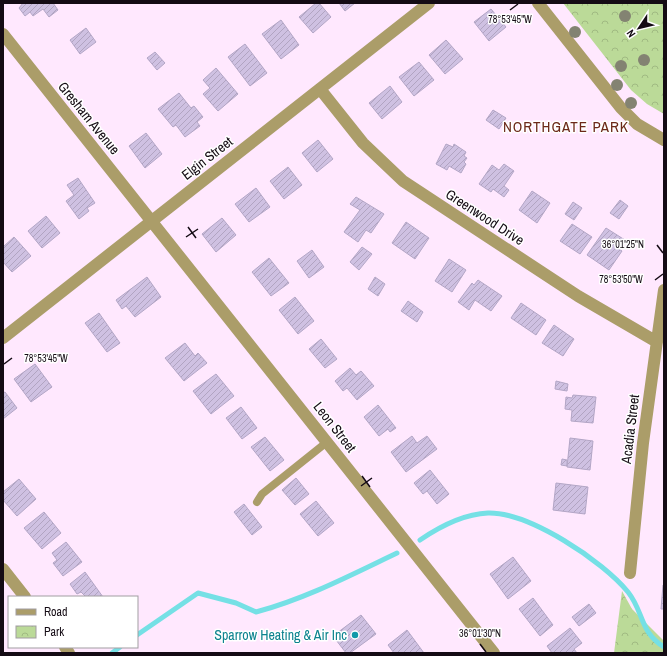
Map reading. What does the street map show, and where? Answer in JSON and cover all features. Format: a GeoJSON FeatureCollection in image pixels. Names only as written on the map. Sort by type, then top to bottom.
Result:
{"type":"FeatureCollection","features":[{"type":"Feature","properties":{"kind":"street","name":"Elgin Street"},"geometry":{"type":"LineString","coordinates":[[3,338],[429,3]]}},
{"type":"Feature","properties":{"kind":"street"},"geometry":{"type":"LineString","coordinates":[[538,3],[621,108],[637,124],[664,140]]}},
{"type":"Feature","properties":{"kind":"street","name":"Gresham Avenue"},"geometry":{"type":"LineString","coordinates":[[3,34],[151,221]]}},
{"type":"Feature","properties":{"kind":"street","name":"Greenwood Drive"},"geometry":{"type":"LineString","coordinates":[[320,89],[363,143],[403,181],[578,296],[657,342]]}},
{"type":"Feature","properties":{"kind":"street","name":"Leon Street"},"geometry":{"type":"LineString","coordinates":[[151,221],[494,653]]}},
{"type":"Feature","properties":{"kind":"street","name":"Acadia Street"},"geometry":{"type":"LineString","coordinates":[[630,573],[643,443],[664,290]]}},
{"type":"Feature","properties":{"kind":"street"},"geometry":{"type":"LineString","coordinates":[[3,569],[24,596]]}},
{"type":"Feature","properties":{"kind":"lane"},"geometry":{"type":"LineString","coordinates":[[257,502],[262,494],[327,442]]}},
{"type":"Feature","properties":{"kind":"green space","name":"NORTHGATE PARK"},"geometry":{"type":"Polygon","coordinates":[[[563,3],[664,3],[664,114],[647,104],[631,90],[563,3]]]}},
{"type":"Feature","properties":{"kind":"green space"},"geometry":{"type":"Polygon","coordinates":[[[622,591],[632,609],[664,641],[664,653],[614,653],[622,591]]]}},
{"type":"Feature","properties":{"kind":"building"},"geometry":{"type":"Polygon","coordinates":[[[23,3],[53,3],[58,10],[49,17],[43,9],[33,16],[30,12],[25,16],[19,8],[23,3]]]}},
{"type":"Feature","properties":{"kind":"building"},"geometry":{"type":"Polygon","coordinates":[[[316,3],[319,3],[331,17],[313,33],[299,17],[316,3]]]}},
{"type":"Feature","properties":{"kind":"building"},"geometry":{"type":"Polygon","coordinates":[[[339,3],[355,3],[345,11],[339,3]]]}},
{"type":"Feature","properties":{"kind":"building"},"geometry":{"type":"Polygon","coordinates":[[[491,9],[506,27],[489,41],[474,22],[491,9]]]}},
{"type":"Feature","properties":{"kind":"building"},"geometry":{"type":"Polygon","coordinates":[[[281,20],[299,45],[281,59],[262,34],[281,20]]]}},
{"type":"Feature","properties":{"kind":"building"},"geometry":{"type":"Polygon","coordinates":[[[86,28],[96,42],[80,54],[70,40],[86,28]]]}},
{"type":"Feature","properties":{"kind":"building"},"geometry":{"type":"Polygon","coordinates":[[[446,40],[463,59],[445,74],[429,55],[446,40]]]}},
{"type":"Feature","properties":{"kind":"building"},"geometry":{"type":"Polygon","coordinates":[[[245,44],[267,73],[250,86],[228,57],[245,44]]]}},
{"type":"Feature","properties":{"kind":"building"},"geometry":{"type":"Polygon","coordinates":[[[155,52],[165,63],[157,70],[147,58],[155,52]]]}},
{"type":"Feature","properties":{"kind":"building"},"geometry":{"type":"Polygon","coordinates":[[[419,62],[434,80],[414,96],[399,77],[419,62]]]}},
{"type":"Feature","properties":{"kind":"building"},"geometry":{"type":"Polygon","coordinates":[[[216,68],[238,94],[218,111],[203,94],[210,88],[203,80],[216,68]]]}},
{"type":"Feature","properties":{"kind":"building"},"geometry":{"type":"Polygon","coordinates":[[[390,86],[402,102],[382,119],[369,103],[390,86]]]}},
{"type":"Feature","properties":{"kind":"building"},"geometry":{"type":"Polygon","coordinates":[[[179,93],[191,108],[194,106],[203,117],[197,122],[200,126],[185,137],[176,125],[173,127],[158,109],[179,93]]]}},
{"type":"Feature","properties":{"kind":"building"},"geometry":{"type":"Polygon","coordinates":[[[493,110],[506,118],[499,129],[486,120],[493,110]]]}},
{"type":"Feature","properties":{"kind":"building"},"geometry":{"type":"Polygon","coordinates":[[[146,133],[162,154],[145,168],[129,146],[146,133]]]}},
{"type":"Feature","properties":{"kind":"building"},"geometry":{"type":"Polygon","coordinates":[[[318,140],[333,159],[317,172],[302,153],[318,140]]]}},
{"type":"Feature","properties":{"kind":"building"},"geometry":{"type":"Polygon","coordinates":[[[446,144],[453,147],[454,144],[466,152],[464,156],[467,158],[464,162],[466,164],[461,173],[449,166],[447,170],[436,164],[446,144]]]}},
{"type":"Feature","properties":{"kind":"building"},"geometry":{"type":"Polygon","coordinates":[[[504,164],[514,171],[504,186],[509,190],[504,197],[493,189],[491,192],[479,184],[492,165],[499,170],[504,164]]]}},
{"type":"Feature","properties":{"kind":"building"},"geometry":{"type":"Polygon","coordinates":[[[288,167],[302,185],[284,199],[270,181],[288,167]]]}},
{"type":"Feature","properties":{"kind":"building"},"geometry":{"type":"Polygon","coordinates":[[[78,178],[95,203],[87,208],[89,211],[79,219],[66,201],[74,195],[67,185],[78,178]]]}},
{"type":"Feature","properties":{"kind":"building"},"geometry":{"type":"Polygon","coordinates":[[[256,188],[270,207],[249,222],[235,204],[256,188]]]}},
{"type":"Feature","properties":{"kind":"building"},"geometry":{"type":"Polygon","coordinates":[[[532,191],[550,203],[537,223],[519,210],[532,191]]]}},
{"type":"Feature","properties":{"kind":"building"},"geometry":{"type":"Polygon","coordinates":[[[356,197],[384,214],[371,233],[366,230],[358,242],[344,232],[360,210],[350,204],[356,197]]]}},
{"type":"Feature","properties":{"kind":"building"},"geometry":{"type":"Polygon","coordinates":[[[620,200],[628,206],[619,219],[610,213],[620,200]]]}},
{"type":"Feature","properties":{"kind":"building"},"geometry":{"type":"Polygon","coordinates":[[[573,202],[582,208],[574,220],[565,214],[573,202]]]}},
{"type":"Feature","properties":{"kind":"building"},"geometry":{"type":"Polygon","coordinates":[[[46,216],[60,233],[42,248],[28,231],[46,216]]]}},
{"type":"Feature","properties":{"kind":"building"},"geometry":{"type":"Polygon","coordinates":[[[222,218],[236,235],[216,252],[202,234],[222,218]]]}},
{"type":"Feature","properties":{"kind":"building"},"geometry":{"type":"Polygon","coordinates":[[[406,222],[429,238],[415,259],[392,243],[406,222]]]}},
{"type":"Feature","properties":{"kind":"building"},"geometry":{"type":"Polygon","coordinates":[[[572,224],[592,237],[580,254],[560,241],[572,224]]]}},
{"type":"Feature","properties":{"kind":"building"},"geometry":{"type":"Polygon","coordinates":[[[606,228],[625,240],[619,249],[622,251],[609,270],[587,255],[606,228]]]}},
{"type":"Feature","properties":{"kind":"building"},"geometry":{"type":"Polygon","coordinates":[[[14,237],[31,256],[12,272],[3,262],[3,247],[14,237]]]}},
{"type":"Feature","properties":{"kind":"building"},"geometry":{"type":"Polygon","coordinates":[[[362,247],[372,254],[359,270],[350,262],[362,247]]]}},
{"type":"Feature","properties":{"kind":"building"},"geometry":{"type":"Polygon","coordinates":[[[312,250],[324,267],[309,278],[297,261],[312,250]]]}},
{"type":"Feature","properties":{"kind":"building"},"geometry":{"type":"Polygon","coordinates":[[[269,258],[289,283],[271,296],[252,272],[269,258]]]}},
{"type":"Feature","properties":{"kind":"building"},"geometry":{"type":"Polygon","coordinates":[[[449,259],[466,270],[452,292],[435,281],[449,259]]]}},
{"type":"Feature","properties":{"kind":"building"},"geometry":{"type":"Polygon","coordinates":[[[147,277],[161,297],[135,317],[126,306],[122,309],[116,300],[147,277]]]}},
{"type":"Feature","properties":{"kind":"building"},"geometry":{"type":"Polygon","coordinates":[[[375,277],[385,284],[378,296],[368,289],[375,277]]]}},
{"type":"Feature","properties":{"kind":"building"},"geometry":{"type":"Polygon","coordinates":[[[478,280],[502,296],[491,311],[475,300],[469,310],[458,302],[472,283],[474,285],[478,280]]]}},
{"type":"Feature","properties":{"kind":"building"},"geometry":{"type":"Polygon","coordinates":[[[295,297],[314,321],[298,334],[279,310],[295,297]]]}},
{"type":"Feature","properties":{"kind":"building"},"geometry":{"type":"Polygon","coordinates":[[[408,301],[423,312],[417,322],[401,311],[408,301]]]}},
{"type":"Feature","properties":{"kind":"building"},"geometry":{"type":"Polygon","coordinates":[[[521,303],[546,320],[536,335],[511,318],[521,303]]]}},
{"type":"Feature","properties":{"kind":"building"},"geometry":{"type":"Polygon","coordinates":[[[99,313],[120,343],[107,352],[85,323],[99,313]]]}},
{"type":"Feature","properties":{"kind":"building"},"geometry":{"type":"Polygon","coordinates":[[[554,325],[574,339],[563,356],[542,343],[554,325]]]}},
{"type":"Feature","properties":{"kind":"building"},"geometry":{"type":"Polygon","coordinates":[[[321,339],[337,359],[325,368],[309,349],[321,339]]]}},
{"type":"Feature","properties":{"kind":"building"},"geometry":{"type":"Polygon","coordinates":[[[185,343],[195,356],[198,353],[207,363],[184,381],[165,358],[185,343]]]}},
{"type":"Feature","properties":{"kind":"building"},"geometry":{"type":"Polygon","coordinates":[[[35,364],[52,387],[31,402],[14,379],[35,364]]]}},
{"type":"Feature","properties":{"kind":"building"},"geometry":{"type":"Polygon","coordinates":[[[350,368],[356,375],[361,371],[374,386],[357,400],[347,388],[343,391],[335,381],[350,368]]]}},
{"type":"Feature","properties":{"kind":"building"},"geometry":{"type":"Polygon","coordinates":[[[216,374],[234,396],[211,414],[193,391],[216,374]]]}},
{"type":"Feature","properties":{"kind":"building"},"geometry":{"type":"Polygon","coordinates":[[[556,381],[568,384],[567,391],[555,389],[556,381]]]}},
{"type":"Feature","properties":{"kind":"building"},"geometry":{"type":"Polygon","coordinates":[[[5,392],[17,408],[3,419],[3,393],[5,392]]]}},
{"type":"Feature","properties":{"kind":"building"},"geometry":{"type":"Polygon","coordinates":[[[573,395],[596,397],[593,423],[571,421],[572,410],[565,409],[566,397],[572,398],[573,395]]]}},
{"type":"Feature","properties":{"kind":"building"},"geometry":{"type":"Polygon","coordinates":[[[378,405],[396,428],[390,432],[388,429],[379,436],[364,417],[378,405]]]}},
{"type":"Feature","properties":{"kind":"building"},"geometry":{"type":"Polygon","coordinates":[[[241,407],[257,428],[242,439],[226,418],[241,407]]]}},
{"type":"Feature","properties":{"kind":"building"},"geometry":{"type":"Polygon","coordinates":[[[412,436],[417,443],[427,436],[437,449],[406,472],[391,452],[412,436]]]}},
{"type":"Feature","properties":{"kind":"building"},"geometry":{"type":"Polygon","coordinates":[[[265,437],[284,460],[270,471],[251,447],[265,437]]]}},
{"type":"Feature","properties":{"kind":"building"},"geometry":{"type":"Polygon","coordinates":[[[570,438],[593,441],[590,470],[567,467],[570,438]]]}},
{"type":"Feature","properties":{"kind":"building"},"geometry":{"type":"Polygon","coordinates":[[[562,459],[567,460],[567,466],[561,465],[562,459]]]}},
{"type":"Feature","properties":{"kind":"building"},"geometry":{"type":"Polygon","coordinates":[[[430,470],[449,494],[437,504],[427,491],[423,494],[414,483],[430,470]]]}},
{"type":"Feature","properties":{"kind":"building"},"geometry":{"type":"Polygon","coordinates":[[[296,478],[309,494],[295,505],[282,490],[296,478]]]}},
{"type":"Feature","properties":{"kind":"building"},"geometry":{"type":"Polygon","coordinates":[[[19,479],[36,499],[17,516],[3,500],[3,492],[19,479]]]}},
{"type":"Feature","properties":{"kind":"building"},"geometry":{"type":"Polygon","coordinates":[[[556,483],[588,487],[585,514],[553,510],[556,483]]]}},
{"type":"Feature","properties":{"kind":"building"},"geometry":{"type":"Polygon","coordinates":[[[316,501],[334,523],[318,536],[300,514],[316,501]]]}},
{"type":"Feature","properties":{"kind":"building"},"geometry":{"type":"Polygon","coordinates":[[[244,504],[262,527],[252,535],[234,512],[244,504]]]}},
{"type":"Feature","properties":{"kind":"building"},"geometry":{"type":"Polygon","coordinates":[[[44,512],[61,533],[42,549],[24,528],[44,512]]]}},
{"type":"Feature","properties":{"kind":"building"},"geometry":{"type":"Polygon","coordinates":[[[66,542],[82,562],[63,576],[53,563],[57,560],[52,553],[66,542]]]}},
{"type":"Feature","properties":{"kind":"building"},"geometry":{"type":"Polygon","coordinates":[[[513,557],[531,581],[508,599],[490,574],[513,557]]]}},
{"type":"Feature","properties":{"kind":"building"},"geometry":{"type":"Polygon","coordinates":[[[85,572],[102,596],[85,596],[81,592],[77,594],[70,584],[85,572]]]}},
{"type":"Feature","properties":{"kind":"building"},"geometry":{"type":"Polygon","coordinates":[[[663,585],[664,609],[661,609],[663,585]]]}},
{"type":"Feature","properties":{"kind":"building"},"geometry":{"type":"Polygon","coordinates":[[[533,598],[553,625],[540,636],[519,609],[533,598]]]}},
{"type":"Feature","properties":{"kind":"building"},"geometry":{"type":"Polygon","coordinates":[[[589,604],[596,613],[579,626],[572,617],[589,604]]]}},
{"type":"Feature","properties":{"kind":"building","name":"Sparrow Heating & Air Inc"},"geometry":{"type":"Polygon","coordinates":[[[361,615],[376,634],[350,653],[346,653],[333,636],[361,615]]]}},
{"type":"Feature","properties":{"kind":"building"},"geometry":{"type":"Polygon","coordinates":[[[570,628],[582,643],[574,649],[577,653],[552,653],[547,646],[570,628]]]}},
{"type":"Feature","properties":{"kind":"building"},"geometry":{"type":"Polygon","coordinates":[[[407,630],[424,653],[394,653],[388,645],[407,630]]]}},
{"type":"Feature","properties":{"kind":"waterway"},"geometry":{"type":"LineString","coordinates":[[420,540],[435,530],[452,522],[470,516],[488,513],[505,515],[544,529],[584,553],[616,580],[633,599],[650,634],[664,647]]}},
{"type":"Feature","properties":{"kind":"waterway"},"geometry":{"type":"LineString","coordinates":[[138,634],[198,593],[236,603],[256,612],[274,607],[310,593],[397,553]]}},
{"type":"Feature","properties":{"kind":"waterway"},"geometry":{"type":"LineString","coordinates":[[112,653],[119,648]]}},
{"type":"Feature","properties":{"kind":"place","name":"Sparrow Heating & Air Inc"},"geometry":{"type":"Point","coordinates":[355,635]}},
{"type":"Feature","properties":{"kind":"district","name":"NORTHGATE PARK"},"geometry":{"type":"Point","coordinates":[566,127]}}]}
